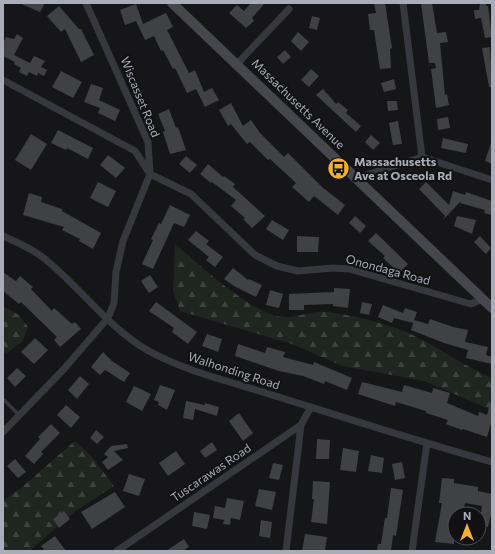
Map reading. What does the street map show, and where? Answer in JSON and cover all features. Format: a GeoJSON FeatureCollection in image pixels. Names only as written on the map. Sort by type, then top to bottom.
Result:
{"type":"FeatureCollection","features":[{"type":"Feature","properties":{"kind":"main road","name":"Massachusetts Avenue"},"geometry":{"type":"LineString","coordinates":[[172,3],[492,308]]}},
{"type":"Feature","properties":{"kind":"street","name":"Wiscasset Road"},"geometry":{"type":"LineString","coordinates":[[86,3],[148,142],[150,174],[123,241],[116,272],[114,303],[108,318]]}},
{"type":"Feature","properties":{"kind":"street"},"geometry":{"type":"LineString","coordinates":[[403,3],[422,157]]}},
{"type":"Feature","properties":{"kind":"street"},"geometry":{"type":"LineString","coordinates":[[237,64],[289,10]]}},
{"type":"Feature","properties":{"kind":"street"},"geometry":{"type":"LineString","coordinates":[[3,80],[135,151],[150,174]]}},
{"type":"Feature","properties":{"kind":"street"},"geometry":{"type":"LineString","coordinates":[[357,178],[422,157],[492,180]]}},
{"type":"Feature","properties":{"kind":"street","name":"Onondaga Road"},"geometry":{"type":"LineString","coordinates":[[150,174],[191,194],[255,255],[277,266],[298,271],[333,268],[348,269],[471,304],[482,299]]}},
{"type":"Feature","properties":{"kind":"street","name":"Walhonding Road"},"geometry":{"type":"LineString","coordinates":[[3,236],[24,245],[41,256],[108,318],[147,350],[166,359],[188,368],[311,407],[492,462]]}},
{"type":"Feature","properties":{"kind":"street"},"geometry":{"type":"LineString","coordinates":[[3,432],[63,370],[108,318]]}},
{"type":"Feature","properties":{"kind":"street","name":"Tuscarawas Road"},"geometry":{"type":"LineString","coordinates":[[117,551],[301,425],[311,407]]}},
{"type":"Feature","properties":{"kind":"street"},"geometry":{"type":"LineString","coordinates":[[286,551],[301,425]]}},
{"type":"Feature","properties":{"kind":"street"},"geometry":{"type":"LineString","coordinates":[[412,551],[427,443]]}},
{"type":"Feature","properties":{"kind":"street"},"geometry":{"type":"LineString","coordinates":[[128,551],[129,543]]}},
{"type":"Feature","properties":{"kind":"lane"},"geometry":{"type":"LineString","coordinates":[[3,399],[19,415]]}},
{"type":"Feature","properties":{"kind":"green space"},"geometry":{"type":"Polygon","coordinates":[[[175,244],[236,294],[263,311],[276,316],[289,317],[315,312],[327,312],[376,322],[415,336],[492,378],[492,410],[424,381],[342,366],[292,344],[180,311],[173,291],[175,244]]]}},
{"type":"Feature","properties":{"kind":"green space"},"geometry":{"type":"Polygon","coordinates":[[[3,306],[19,315],[28,327],[23,341],[7,353],[3,351],[3,306]]]}},
{"type":"Feature","properties":{"kind":"green space"},"geometry":{"type":"Polygon","coordinates":[[[75,441],[91,456],[114,486],[74,512],[31,550],[3,551],[3,501],[75,441]]]}},
{"type":"Feature","properties":{"kind":"building"},"geometry":{"type":"Polygon","coordinates":[[[19,3],[45,3],[40,12],[19,3]]]}},
{"type":"Feature","properties":{"kind":"building"},"geometry":{"type":"Polygon","coordinates":[[[251,3],[265,3],[252,18],[254,21],[246,28],[229,13],[237,5],[244,11],[251,3]]]}},
{"type":"Feature","properties":{"kind":"building"},"geometry":{"type":"Polygon","coordinates":[[[374,3],[385,3],[392,48],[390,49],[391,68],[380,69],[374,30],[370,30],[368,14],[376,13],[374,3]]]}},
{"type":"Feature","properties":{"kind":"building"},"geometry":{"type":"Polygon","coordinates":[[[421,3],[432,3],[437,33],[446,32],[448,42],[440,43],[445,95],[447,94],[449,105],[436,108],[431,69],[436,68],[435,63],[429,63],[421,3]]]}},
{"type":"Feature","properties":{"kind":"building"},"geometry":{"type":"Polygon","coordinates":[[[480,3],[486,3],[486,6],[488,6],[492,37],[485,38],[481,18],[475,19],[474,10],[479,10],[480,3]]]}},
{"type":"Feature","properties":{"kind":"building"},"geometry":{"type":"Polygon","coordinates":[[[136,4],[143,24],[166,13],[173,27],[167,30],[189,73],[195,70],[204,92],[212,88],[219,100],[205,107],[196,89],[187,93],[175,68],[173,69],[163,50],[161,51],[154,36],[145,40],[136,21],[125,25],[120,10],[136,4]]]}},
{"type":"Feature","properties":{"kind":"building"},"geometry":{"type":"Polygon","coordinates":[[[59,6],[79,29],[81,29],[94,55],[81,62],[65,29],[61,32],[47,16],[59,6]]]}},
{"type":"Feature","properties":{"kind":"building"},"geometry":{"type":"Polygon","coordinates":[[[312,16],[320,18],[317,30],[309,28],[312,16]]]}},
{"type":"Feature","properties":{"kind":"building"},"geometry":{"type":"Polygon","coordinates":[[[298,32],[309,42],[301,51],[291,41],[298,32]]]}},
{"type":"Feature","properties":{"kind":"building"},"geometry":{"type":"Polygon","coordinates":[[[17,34],[23,38],[14,55],[30,63],[34,56],[45,61],[41,67],[47,70],[44,76],[38,73],[37,76],[29,72],[27,76],[19,72],[21,68],[14,64],[15,62],[3,56],[3,43],[6,37],[14,39],[17,34]]]}},
{"type":"Feature","properties":{"kind":"building"},"geometry":{"type":"Polygon","coordinates":[[[490,47],[492,87],[489,87],[482,48],[490,47]]]}},
{"type":"Feature","properties":{"kind":"building"},"geometry":{"type":"Polygon","coordinates":[[[285,50],[291,57],[283,64],[277,57],[285,50]]]}},
{"type":"Feature","properties":{"kind":"building"},"geometry":{"type":"Polygon","coordinates":[[[311,69],[319,76],[309,87],[301,80],[311,69]]]}},
{"type":"Feature","properties":{"kind":"building"},"geometry":{"type":"Polygon","coordinates":[[[61,71],[82,82],[73,98],[52,87],[61,71]]]}},
{"type":"Feature","properties":{"kind":"building"},"geometry":{"type":"Polygon","coordinates":[[[394,79],[396,89],[384,92],[381,83],[394,79]]]}},
{"type":"Feature","properties":{"kind":"building"},"geometry":{"type":"Polygon","coordinates":[[[91,84],[103,88],[99,100],[120,110],[115,121],[98,113],[100,108],[84,102],[91,84]]]}},
{"type":"Feature","properties":{"kind":"building"},"geometry":{"type":"Polygon","coordinates":[[[323,89],[336,104],[338,102],[348,110],[346,113],[361,126],[356,132],[316,95],[323,89]]]}},
{"type":"Feature","properties":{"kind":"building"},"geometry":{"type":"Polygon","coordinates":[[[387,101],[397,101],[398,110],[388,111],[387,101]]]}},
{"type":"Feature","properties":{"kind":"building"},"geometry":{"type":"Polygon","coordinates":[[[231,103],[243,126],[251,120],[260,133],[284,157],[288,153],[322,187],[345,205],[338,215],[314,196],[309,202],[292,187],[296,183],[270,159],[268,160],[250,142],[247,144],[231,124],[228,126],[219,110],[231,103]]]}},
{"type":"Feature","properties":{"kind":"building"},"geometry":{"type":"Polygon","coordinates":[[[169,109],[176,128],[178,127],[186,150],[170,154],[163,132],[165,131],[158,114],[169,109]]]}},
{"type":"Feature","properties":{"kind":"building"},"geometry":{"type":"Polygon","coordinates":[[[448,117],[450,128],[438,130],[437,119],[448,117]]]}},
{"type":"Feature","properties":{"kind":"building"},"geometry":{"type":"Polygon","coordinates":[[[398,121],[402,144],[393,145],[389,123],[398,121]]]}},
{"type":"Feature","properties":{"kind":"building"},"geometry":{"type":"Polygon","coordinates":[[[58,130],[93,148],[88,159],[67,148],[66,150],[51,143],[58,130]]]}},
{"type":"Feature","properties":{"kind":"building"},"geometry":{"type":"Polygon","coordinates":[[[31,134],[47,144],[31,170],[15,160],[31,134]]]}},
{"type":"Feature","properties":{"kind":"building"},"geometry":{"type":"Polygon","coordinates":[[[371,135],[380,143],[373,150],[365,142],[371,135]]]}},
{"type":"Feature","properties":{"kind":"building"},"geometry":{"type":"Polygon","coordinates":[[[443,138],[468,144],[466,153],[441,148],[443,138]]]}},
{"type":"Feature","properties":{"kind":"building"},"geometry":{"type":"Polygon","coordinates":[[[491,143],[492,144],[492,164],[485,161],[491,143]]]}},
{"type":"Feature","properties":{"kind":"building"},"geometry":{"type":"Polygon","coordinates":[[[108,155],[125,168],[116,178],[100,165],[108,155]]]}},
{"type":"Feature","properties":{"kind":"building"},"geometry":{"type":"Polygon","coordinates":[[[186,156],[197,165],[190,173],[179,164],[186,156]]]}},
{"type":"Feature","properties":{"kind":"building"},"geometry":{"type":"Polygon","coordinates":[[[208,164],[223,177],[224,176],[235,184],[233,187],[265,216],[252,228],[243,219],[245,218],[231,206],[236,200],[200,174],[208,164]]]}},
{"type":"Feature","properties":{"kind":"building"},"geometry":{"type":"Polygon","coordinates":[[[98,182],[116,191],[108,207],[90,198],[98,182]]]}},
{"type":"Feature","properties":{"kind":"building"},"geometry":{"type":"Polygon","coordinates":[[[426,182],[449,205],[453,191],[465,195],[466,192],[492,201],[492,215],[484,213],[485,210],[460,203],[461,201],[443,220],[445,216],[419,189],[426,182]]]}},
{"type":"Feature","properties":{"kind":"building"},"geometry":{"type":"Polygon","coordinates":[[[29,193],[42,197],[41,202],[62,209],[62,211],[101,233],[93,249],[79,241],[80,239],[62,230],[64,227],[23,215],[29,193]]]}},
{"type":"Feature","properties":{"kind":"building"},"geometry":{"type":"Polygon","coordinates":[[[170,205],[190,215],[184,227],[174,223],[153,269],[142,264],[153,240],[151,239],[159,223],[161,224],[170,205]]]}},
{"type":"Feature","properties":{"kind":"building"},"geometry":{"type":"Polygon","coordinates":[[[355,216],[366,226],[360,233],[349,223],[355,216]]]}},
{"type":"Feature","properties":{"kind":"building"},"geometry":{"type":"Polygon","coordinates":[[[457,216],[476,220],[472,234],[454,226],[457,216]]]}},
{"type":"Feature","properties":{"kind":"building"},"geometry":{"type":"Polygon","coordinates":[[[272,220],[289,230],[283,240],[266,229],[272,220]]]}},
{"type":"Feature","properties":{"kind":"building"},"geometry":{"type":"Polygon","coordinates":[[[196,231],[209,241],[206,244],[223,257],[215,267],[206,260],[209,257],[188,240],[196,231]]]}},
{"type":"Feature","properties":{"kind":"building"},"geometry":{"type":"Polygon","coordinates":[[[376,233],[408,264],[399,273],[383,258],[385,256],[368,241],[376,233]]]}},
{"type":"Feature","properties":{"kind":"building"},"geometry":{"type":"Polygon","coordinates":[[[297,236],[319,237],[318,252],[297,252],[297,236]]]}},
{"type":"Feature","properties":{"kind":"building"},"geometry":{"type":"Polygon","coordinates":[[[480,236],[491,248],[486,254],[474,242],[480,236]]]}},
{"type":"Feature","properties":{"kind":"building"},"geometry":{"type":"Polygon","coordinates":[[[233,268],[248,280],[249,279],[262,285],[256,297],[224,279],[233,268]]]}},
{"type":"Feature","properties":{"kind":"building"},"geometry":{"type":"Polygon","coordinates":[[[3,272],[16,281],[20,276],[33,287],[31,289],[52,311],[54,308],[72,324],[75,322],[81,329],[60,347],[54,340],[57,337],[21,302],[19,304],[3,291],[3,272]]]}},
{"type":"Feature","properties":{"kind":"building"},"geometry":{"type":"Polygon","coordinates":[[[150,275],[158,287],[149,293],[141,281],[150,275]]]}},
{"type":"Feature","properties":{"kind":"building"},"geometry":{"type":"Polygon","coordinates":[[[334,288],[350,289],[348,308],[333,306],[333,304],[304,305],[304,310],[289,310],[289,294],[334,292],[334,288]]]}},
{"type":"Feature","properties":{"kind":"building"},"geometry":{"type":"Polygon","coordinates":[[[270,290],[283,294],[279,308],[266,305],[270,290]]]}},
{"type":"Feature","properties":{"kind":"building"},"geometry":{"type":"Polygon","coordinates":[[[156,302],[197,332],[188,344],[172,332],[174,328],[149,311],[156,302]]]}},
{"type":"Feature","properties":{"kind":"building"},"geometry":{"type":"Polygon","coordinates":[[[362,302],[372,304],[369,315],[360,313],[362,302]]]}},
{"type":"Feature","properties":{"kind":"building"},"geometry":{"type":"Polygon","coordinates":[[[383,305],[403,313],[405,308],[417,312],[413,323],[394,318],[392,323],[378,317],[383,305]]]}},
{"type":"Feature","properties":{"kind":"building"},"geometry":{"type":"Polygon","coordinates":[[[430,319],[453,327],[468,330],[465,342],[488,347],[486,355],[492,357],[492,364],[466,358],[468,350],[444,343],[411,330],[414,320],[428,324],[430,319]]]}},
{"type":"Feature","properties":{"kind":"building"},"geometry":{"type":"Polygon","coordinates":[[[207,334],[222,339],[218,352],[202,346],[207,334]]]}},
{"type":"Feature","properties":{"kind":"building"},"geometry":{"type":"Polygon","coordinates":[[[35,338],[48,350],[34,364],[21,352],[35,338]]]}},
{"type":"Feature","properties":{"kind":"building"},"geometry":{"type":"Polygon","coordinates":[[[238,344],[265,353],[267,347],[285,352],[283,357],[313,365],[314,362],[352,378],[347,390],[325,381],[324,384],[303,376],[279,371],[235,356],[238,344]]]}},
{"type":"Feature","properties":{"kind":"building"},"geometry":{"type":"Polygon","coordinates":[[[103,352],[112,361],[130,373],[124,382],[105,370],[100,375],[91,367],[103,352]]]}},
{"type":"Feature","properties":{"kind":"building"},"geometry":{"type":"Polygon","coordinates":[[[17,368],[26,376],[15,387],[7,378],[17,368]]]}},
{"type":"Feature","properties":{"kind":"building"},"geometry":{"type":"Polygon","coordinates":[[[80,376],[89,384],[77,399],[68,390],[80,376]]]}},
{"type":"Feature","properties":{"kind":"building"},"geometry":{"type":"Polygon","coordinates":[[[362,382],[402,392],[404,385],[432,393],[433,388],[450,393],[447,403],[478,416],[479,412],[487,415],[490,403],[492,403],[492,420],[487,437],[446,424],[448,420],[426,413],[426,411],[396,402],[395,406],[358,394],[362,382]]]}},
{"type":"Feature","properties":{"kind":"building"},"geometry":{"type":"Polygon","coordinates":[[[160,385],[175,390],[167,410],[158,405],[159,402],[154,400],[160,385]]]}},
{"type":"Feature","properties":{"kind":"building"},"geometry":{"type":"Polygon","coordinates":[[[134,386],[151,394],[142,411],[126,402],[134,386]]]}},
{"type":"Feature","properties":{"kind":"building"},"geometry":{"type":"Polygon","coordinates":[[[186,401],[205,405],[205,403],[219,407],[217,416],[195,409],[193,420],[183,418],[186,401]]]}},
{"type":"Feature","properties":{"kind":"building"},"geometry":{"type":"Polygon","coordinates":[[[66,405],[80,417],[71,428],[57,415],[66,405]]]}},
{"type":"Feature","properties":{"kind":"building"},"geometry":{"type":"Polygon","coordinates":[[[239,413],[253,433],[243,441],[229,421],[239,413]]]}},
{"type":"Feature","properties":{"kind":"building"},"geometry":{"type":"Polygon","coordinates":[[[51,424],[60,433],[41,452],[43,454],[34,464],[25,456],[40,439],[38,437],[51,424]]]}},
{"type":"Feature","properties":{"kind":"building"},"geometry":{"type":"Polygon","coordinates":[[[96,430],[104,437],[97,444],[90,438],[96,430]]]}},
{"type":"Feature","properties":{"kind":"building"},"geometry":{"type":"Polygon","coordinates":[[[317,439],[330,440],[329,459],[316,459],[317,439]]]}},
{"type":"Feature","properties":{"kind":"building"},"geometry":{"type":"Polygon","coordinates":[[[212,442],[217,450],[205,458],[200,451],[212,442]]]}},
{"type":"Feature","properties":{"kind":"building"},"geometry":{"type":"Polygon","coordinates":[[[127,444],[128,448],[114,451],[123,460],[108,470],[102,462],[108,457],[104,454],[111,446],[127,444]]]}},
{"type":"Feature","properties":{"kind":"building"},"geometry":{"type":"Polygon","coordinates":[[[343,448],[359,451],[356,472],[340,470],[343,448]]]}},
{"type":"Feature","properties":{"kind":"building"},"geometry":{"type":"Polygon","coordinates":[[[176,451],[185,464],[168,476],[159,463],[176,451]]]}},
{"type":"Feature","properties":{"kind":"building"},"geometry":{"type":"Polygon","coordinates":[[[371,455],[384,458],[382,473],[368,471],[371,455]]]}},
{"type":"Feature","properties":{"kind":"building"},"geometry":{"type":"Polygon","coordinates":[[[15,459],[26,472],[18,478],[7,466],[15,459]]]}},
{"type":"Feature","properties":{"kind":"building"},"geometry":{"type":"Polygon","coordinates":[[[402,462],[405,478],[395,480],[392,464],[402,462]]]}},
{"type":"Feature","properties":{"kind":"building"},"geometry":{"type":"Polygon","coordinates":[[[273,463],[283,465],[279,480],[269,478],[273,463]]]}},
{"type":"Feature","properties":{"kind":"building"},"geometry":{"type":"Polygon","coordinates":[[[129,474],[145,479],[139,496],[123,491],[129,474]]]}},
{"type":"Feature","properties":{"kind":"building"},"geometry":{"type":"Polygon","coordinates":[[[442,478],[454,479],[454,483],[478,487],[478,491],[492,494],[492,510],[488,527],[487,506],[465,503],[464,506],[447,506],[447,543],[435,542],[442,503],[439,503],[442,478]]]}},
{"type":"Feature","properties":{"kind":"building"},"geometry":{"type":"Polygon","coordinates":[[[313,481],[330,482],[327,524],[311,522],[314,499],[312,499],[313,481]]]}},
{"type":"Feature","properties":{"kind":"building"},"geometry":{"type":"Polygon","coordinates":[[[391,488],[403,490],[396,536],[393,535],[391,551],[377,551],[378,544],[381,544],[385,518],[387,518],[391,488]]]}},
{"type":"Feature","properties":{"kind":"building"},"geometry":{"type":"Polygon","coordinates":[[[259,489],[276,492],[272,510],[255,506],[259,489]]]}},
{"type":"Feature","properties":{"kind":"building"},"geometry":{"type":"Polygon","coordinates":[[[115,492],[125,507],[92,529],[81,512],[115,492]]]}},
{"type":"Feature","properties":{"kind":"building"},"geometry":{"type":"Polygon","coordinates":[[[227,498],[244,501],[240,520],[231,518],[230,525],[223,524],[224,520],[213,518],[215,506],[225,508],[227,498]]]}},
{"type":"Feature","properties":{"kind":"building"},"geometry":{"type":"Polygon","coordinates":[[[64,511],[70,519],[59,528],[53,519],[64,511]]]}},
{"type":"Feature","properties":{"kind":"building"},"geometry":{"type":"Polygon","coordinates":[[[194,512],[210,515],[207,529],[192,526],[194,512]]]}},
{"type":"Feature","properties":{"kind":"building"},"geometry":{"type":"Polygon","coordinates":[[[261,520],[272,522],[270,538],[259,536],[261,520]]]}},
{"type":"Feature","properties":{"kind":"building"},"geometry":{"type":"Polygon","coordinates":[[[305,534],[327,537],[325,551],[302,551],[305,534]]]}},
{"type":"Feature","properties":{"kind":"building"},"geometry":{"type":"Polygon","coordinates":[[[55,536],[66,551],[45,551],[41,546],[55,536]]]}},
{"type":"Feature","properties":{"kind":"building"},"geometry":{"type":"Polygon","coordinates":[[[184,539],[189,547],[183,551],[166,551],[184,539]]]}},
{"type":"Feature","properties":{"kind":"place","name":"Massachusetts Ave at Osceola Rd"},"geometry":{"type":"Point","coordinates":[338,169]}}]}
